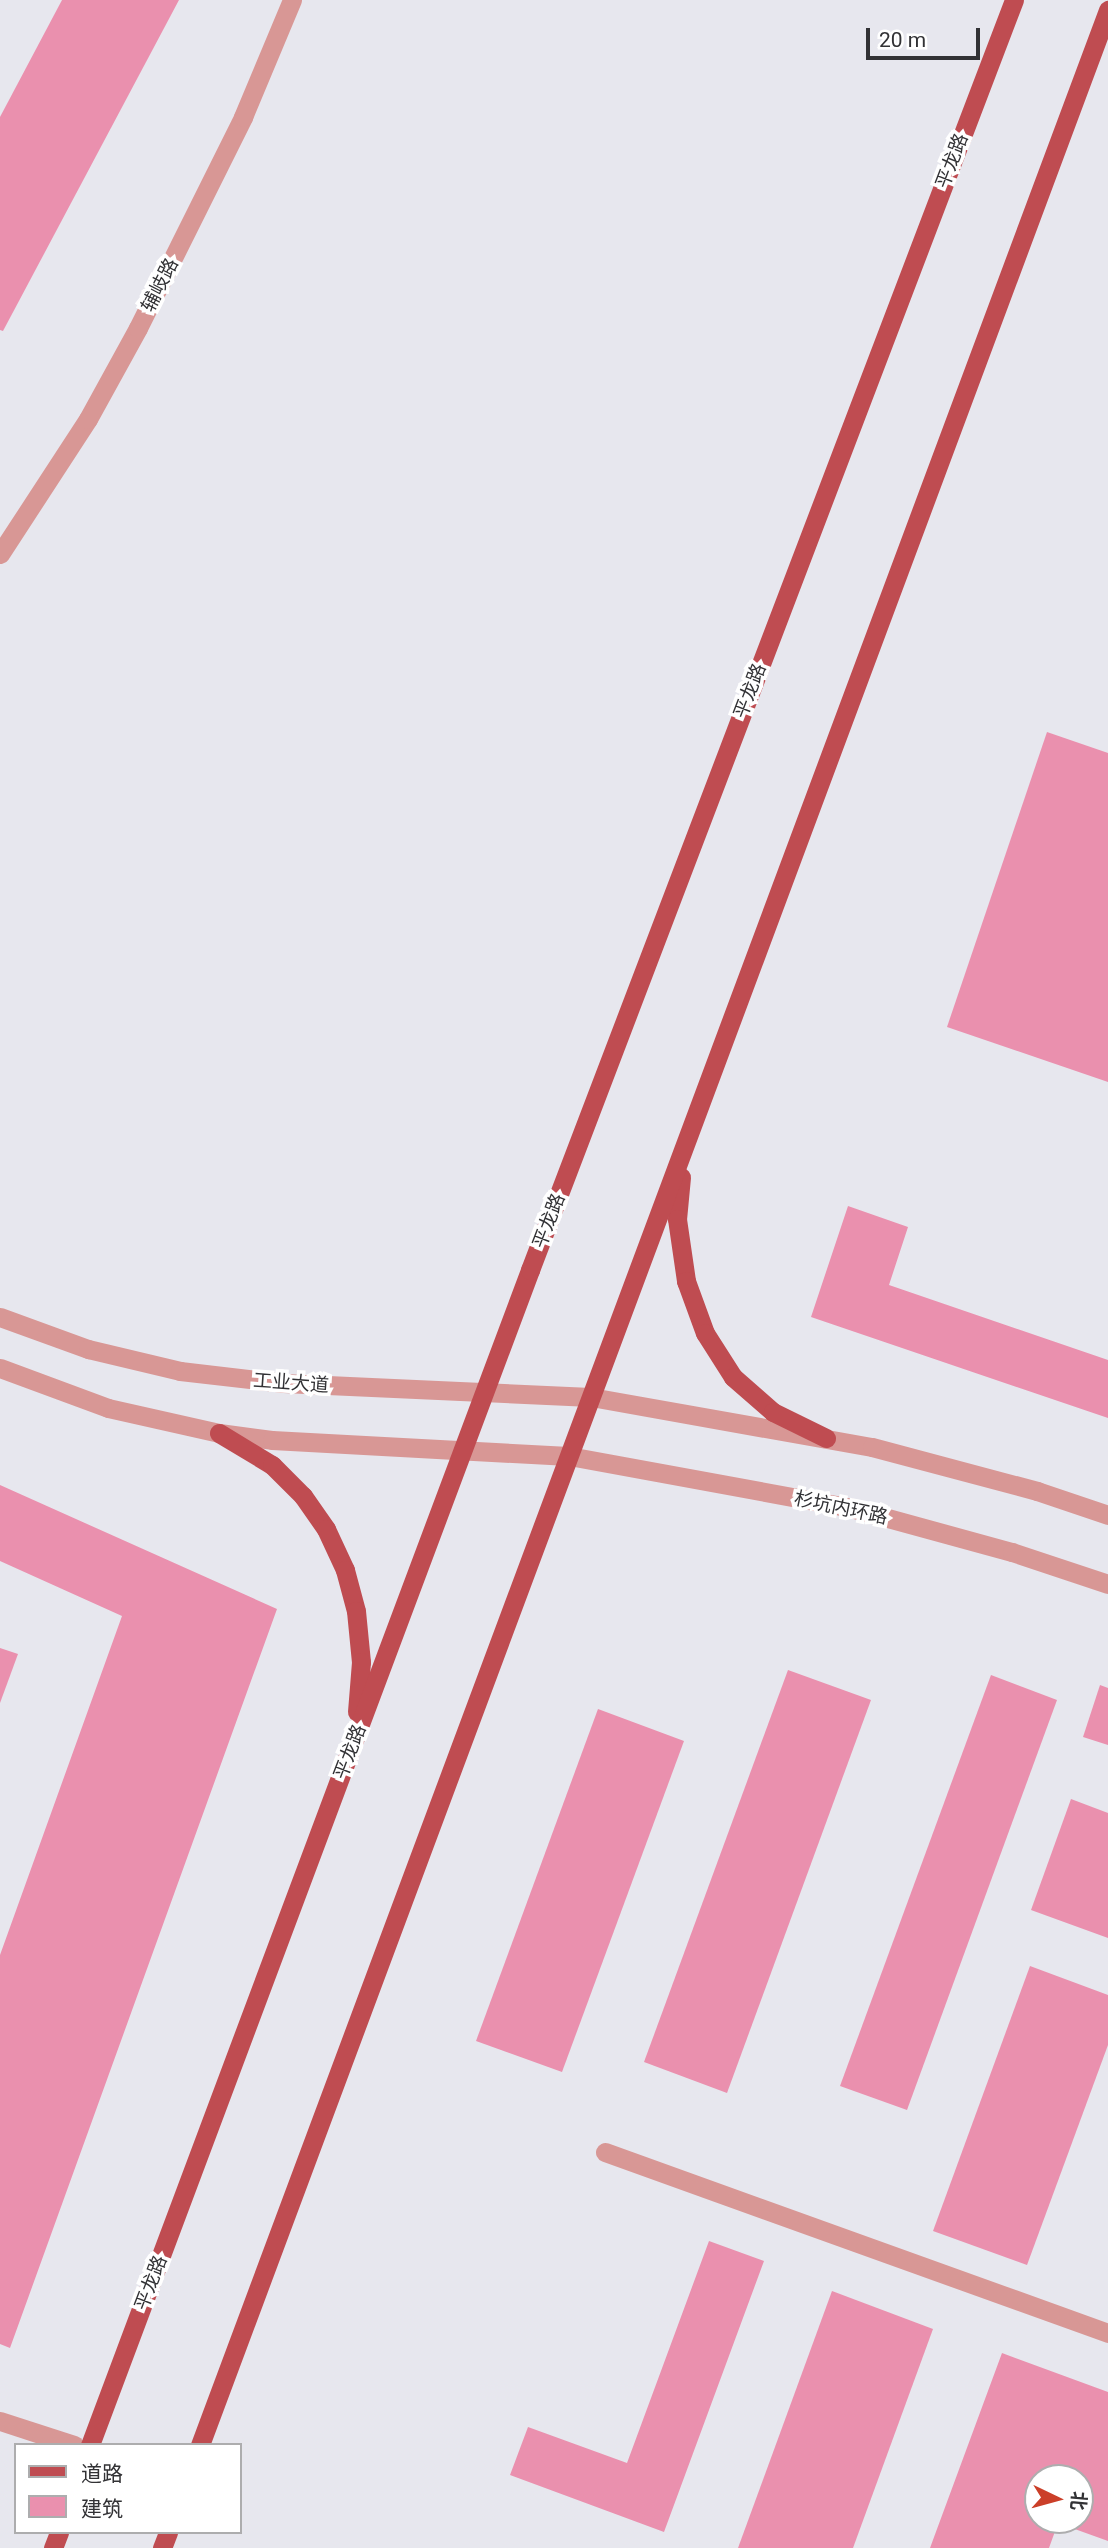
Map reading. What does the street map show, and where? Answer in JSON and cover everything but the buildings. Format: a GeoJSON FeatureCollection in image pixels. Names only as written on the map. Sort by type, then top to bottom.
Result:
{"type":"FeatureCollection","features":[{"type":"Feature","properties":{"kind":"main road","name":"平龙路"},"geometry":{"type":"LineString","coordinates":[[91,2443],[484,1393],[1014,0]]}},
{"type":"Feature","properties":{"kind":"main road"},"geometry":{"type":"LineString","coordinates":[[201,2443],[1108,10]]}},
{"type":"Feature","properties":{"kind":"main road"},"geometry":{"type":"LineString","coordinates":[[684,1149],[677,1219],[686,1281],[705,1333],[733,1377],[773,1412],[826,1438]]}},
{"type":"Feature","properties":{"kind":"main road"},"geometry":{"type":"LineString","coordinates":[[219,1433],[272,1465],[303,1496],[326,1529],[345,1570],[356,1611],[361,1661],[357,1711],[347,1758]]}},
{"type":"Feature","properties":{"kind":"street","name":"辅岐路"},"geometry":{"type":"LineString","coordinates":[[0,554],[88,419],[138,328],[243,117],[292,0]]}},
{"type":"Feature","properties":{"kind":"street","name":"工业大道"},"geometry":{"type":"LineString","coordinates":[[0,1317],[88,1349],[180,1371],[282,1383],[591,1397]]}},
{"type":"Feature","properties":{"kind":"street"},"geometry":{"type":"LineString","coordinates":[[0,1368],[108,1408],[219,1433],[272,1440],[569,1456]]}},
{"type":"Feature","properties":{"kind":"street"},"geometry":{"type":"LineString","coordinates":[[591,1397],[872,1447],[1024,1487],[1108,1515]]}},
{"type":"Feature","properties":{"kind":"street","name":"杉坑内环路"},"geometry":{"type":"LineString","coordinates":[[569,1456],[851,1508],[1012,1552],[1108,1584]]}},
{"type":"Feature","properties":{"kind":"street"},"geometry":{"type":"LineString","coordinates":[[605,2152],[1108,2333]]}},
{"type":"Feature","properties":{"kind":"street"},"geometry":{"type":"LineString","coordinates":[[0,2421],[68,2443]]}}]}
